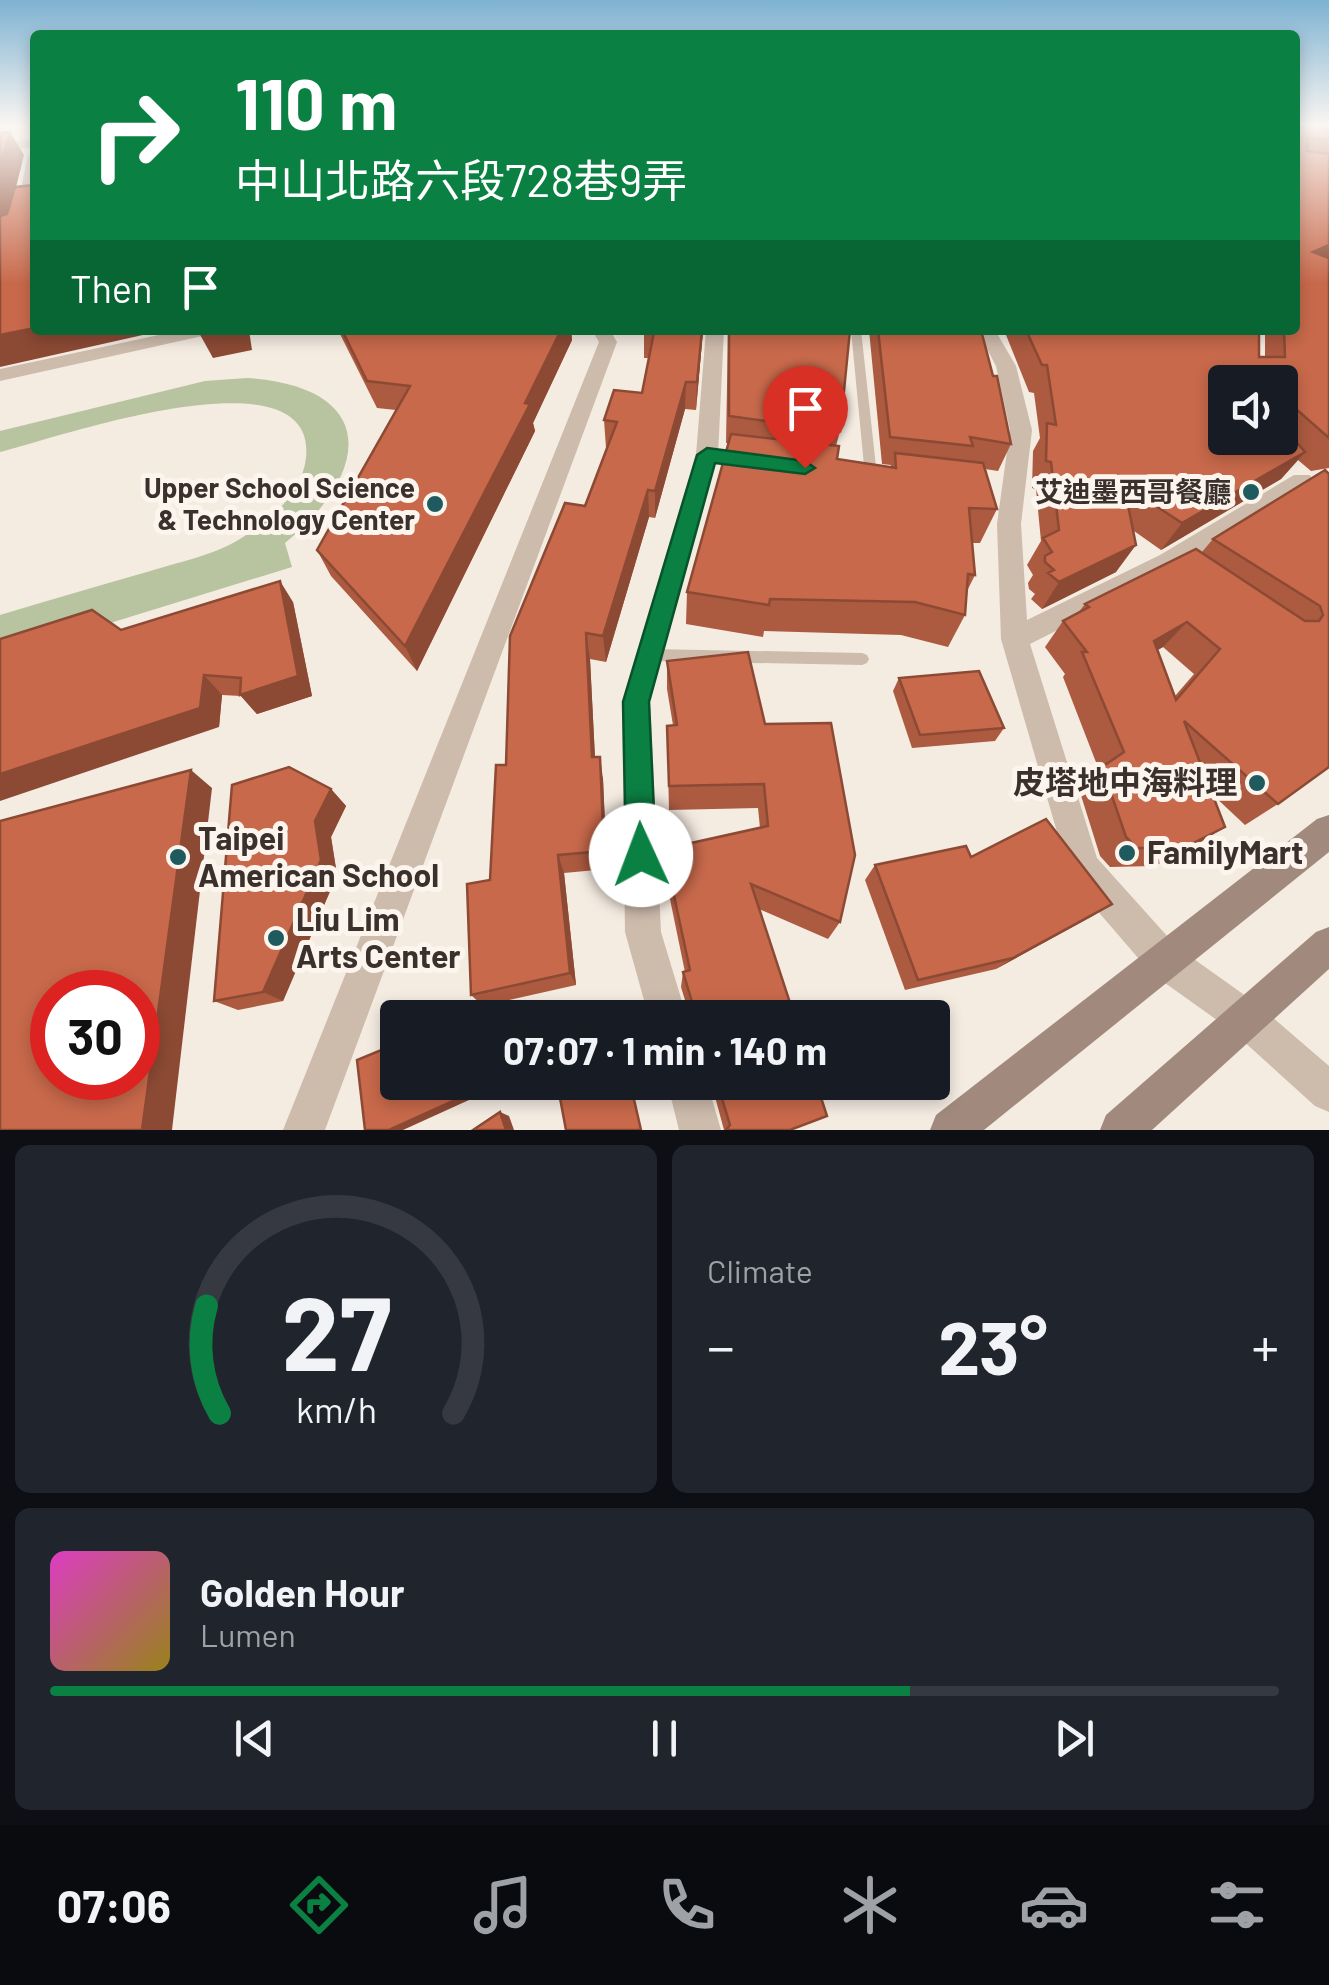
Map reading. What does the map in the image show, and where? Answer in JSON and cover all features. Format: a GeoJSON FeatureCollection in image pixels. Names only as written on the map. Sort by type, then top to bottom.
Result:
{"type":"FeatureCollection","features":[{"type":"Feature","properties":{"kind":"main road"},"geometry":{"type":"LineString","coordinates":[[951,1130],[1329,831]]}},
{"type":"Feature","properties":{"kind":"main road"},"geometry":{"type":"LineString","coordinates":[[1121,1130],[1329,944]]}},
{"type":"Feature","properties":{"kind":"street"},"geometry":{"type":"LineString","coordinates":[[14,238],[29,178]]}},
{"type":"Feature","properties":{"kind":"street"},"geometry":{"type":"LineString","coordinates":[[102,352],[104,335]]}},
{"type":"Feature","properties":{"kind":"street"},"geometry":{"type":"LineString","coordinates":[[0,375],[183,335]]}},
{"type":"Feature","properties":{"kind":"street"},"geometry":{"type":"LineString","coordinates":[[304,1130],[608,342],[604,335]]}},
{"type":"Feature","properties":{"kind":"street"},"geometry":{"type":"LineString","coordinates":[[663,1000],[644,932],[636,702],[716,456],[716,335]]}},
{"type":"Feature","properties":{"kind":"street"},"geometry":{"type":"LineString","coordinates":[[989,335],[1006,366],[1020,430],[1007,490],[1015,639],[1083,868],[1164,960],[1244,1017],[1329,1092]]}},
{"type":"Feature","properties":{"kind":"street"},"geometry":{"type":"LineString","coordinates":[[1015,639],[1178,567],[1311,484],[1281,460]]}},
{"type":"Feature","properties":{"kind":"street"},"geometry":{"type":"LineString","coordinates":[[692,1100],[700,1130]]}},
{"type":"Feature","properties":{"kind":"lane"},"geometry":{"type":"LineString","coordinates":[[857,335],[871,476]]}},
{"type":"Feature","properties":{"kind":"lane"},"geometry":{"type":"LineString","coordinates":[[651,655],[862,659]]}},
{"type":"Feature","properties":{"kind":"green space"},"geometry":{"type":"Polygon","coordinates":[[[247,378],[290,385],[321,398],[340,415],[348,437],[346,462],[334,489],[314,516],[285,543],[292,567],[0,657],[0,615],[229,545],[262,524],[291,495],[306,458],[298,425],[270,408],[228,403],[122,419],[0,452],[0,431],[205,381],[247,378]]]}},
{"type":"Feature","properties":{"kind":"building"},"geometry":{"type":"Polygon","coordinates":[[[1300,178],[1329,178],[1329,245],[1313,252],[1329,258],[1329,438],[1298,411],[1298,365],[1208,365],[1208,455],[1298,455],[1298,444],[1305,452],[1182,523],[1124,485],[1136,545],[1059,582],[1048,573],[1054,570],[1045,562],[1045,556],[1052,552],[1043,538],[1059,530],[1051,462],[1046,461],[1047,423],[1056,425],[1047,365],[1042,365],[1028,335],[1259,335],[1259,357],[1285,357],[1284,335],[1300,335],[1300,178]]]}},
{"type":"Feature","properties":{"kind":"building"},"geometry":{"type":"Polygon","coordinates":[[[30,186],[30,329],[0,335],[0,216],[7,214],[15,187],[30,186]]]}},
{"type":"Feature","properties":{"kind":"building"},"geometry":{"type":"Polygon","coordinates":[[[344,335],[559,335],[525,403],[530,404],[405,646],[317,550],[410,386],[367,381],[344,335]]]}},
{"type":"Feature","properties":{"kind":"building"},"geometry":{"type":"Polygon","coordinates":[[[653,335],[702,335],[697,382],[686,382],[655,491],[648,490],[603,636],[586,633],[592,757],[600,757],[604,851],[558,855],[570,973],[471,995],[467,884],[490,880],[496,765],[506,765],[510,636],[565,503],[585,506],[617,422],[604,420],[614,390],[642,393],[653,335]]]}},
{"type":"Feature","properties":{"kind":"building"},"geometry":{"type":"Polygon","coordinates":[[[729,335],[850,335],[840,431],[729,416],[729,335]]]}},
{"type":"Feature","properties":{"kind":"building"},"geometry":{"type":"Polygon","coordinates":[[[879,335],[982,335],[993,376],[997,376],[1011,444],[970,437],[973,446],[890,437],[879,335]]]}},
{"type":"Feature","properties":{"kind":"building"},"geometry":{"type":"Polygon","coordinates":[[[731,434],[839,446],[837,459],[896,468],[895,453],[983,463],[997,509],[969,508],[975,575],[968,574],[965,615],[915,602],[770,599],[769,605],[687,592],[731,434]]]}},
{"type":"Feature","properties":{"kind":"building"},"geometry":{"type":"Polygon","coordinates":[[[1325,470],[1329,474],[1329,767],[1278,804],[1184,721],[1225,827],[1183,848],[1137,848],[1126,837],[1102,767],[1124,752],[1082,652],[1087,652],[1063,621],[1089,607],[1085,604],[1196,549],[1305,621],[1319,621],[1323,615],[1320,606],[1213,539],[1325,470]],[[1187,622],[1154,641],[1176,700],[1220,649],[1187,622]]]}},
{"type":"Feature","properties":{"kind":"building"},"geometry":{"type":"Polygon","coordinates":[[[280,581],[298,676],[240,695],[241,678],[204,675],[200,708],[0,774],[0,639],[92,610],[121,630],[280,581]]]}},
{"type":"Feature","properties":{"kind":"building"},"geometry":{"type":"Polygon","coordinates":[[[748,652],[765,724],[831,723],[855,855],[840,922],[751,884],[789,1000],[691,1000],[683,972],[690,970],[664,849],[768,826],[764,784],[669,786],[667,726],[677,725],[667,661],[748,652]]]}},
{"type":"Feature","properties":{"kind":"building"},"geometry":{"type":"Polygon","coordinates":[[[979,671],[1004,728],[920,735],[899,678],[979,671]]]}},
{"type":"Feature","properties":{"kind":"building","name":"Liu Lim Arts Center"},"geometry":{"type":"Polygon","coordinates":[[[289,767],[331,789],[315,821],[321,860],[263,992],[214,1001],[232,785],[289,767]]]}},
{"type":"Feature","properties":{"kind":"building"},"geometry":{"type":"Polygon","coordinates":[[[191,770],[160,998],[160,970],[30,970],[30,1100],[146,1100],[142,1130],[0,1130],[0,821],[191,770]]]}},
{"type":"Feature","properties":{"kind":"building"},"geometry":{"type":"Polygon","coordinates":[[[1046,819],[1112,904],[1013,958],[918,980],[875,865],[966,846],[971,857],[1046,819]]]}},
{"type":"Feature","properties":{"kind":"building"},"geometry":{"type":"Polygon","coordinates":[[[380,1050],[380,1100],[455,1100],[389,1130],[365,1130],[357,1060],[380,1050]]]}},
{"type":"Feature","properties":{"kind":"building"},"geometry":{"type":"Polygon","coordinates":[[[560,1100],[634,1100],[641,1130],[566,1130],[560,1100]]]}},
{"type":"Feature","properties":{"kind":"building"},"geometry":{"type":"Polygon","coordinates":[[[722,1100],[822,1100],[827,1116],[790,1130],[726,1130],[730,1125],[722,1100]]]}},
{"type":"Feature","properties":{"kind":"building"},"geometry":{"type":"Polygon","coordinates":[[[500,1112],[506,1130],[473,1130],[500,1112]]]}},
{"type":"Feature","properties":{"kind":"place","name":"艾迪墨西哥餐廳"},"geometry":{"type":"Point","coordinates":[1251,492]}},
{"type":"Feature","properties":{"kind":"place","name":"Upper School Science & Technology Center"},"geometry":{"type":"Point","coordinates":[435,504]}},
{"type":"Feature","properties":{"kind":"place","name":"皮塔地中海料理"},"geometry":{"type":"Point","coordinates":[1257,783]}},
{"type":"Feature","properties":{"kind":"place","name":"FamilyMart"},"geometry":{"type":"Point","coordinates":[1127,853]}},
{"type":"Feature","properties":{"kind":"place","name":"Taipei American School"},"geometry":{"type":"Point","coordinates":[178,857]}},
{"type":"Feature","properties":{"kind":"place","name":"Liu Lim Arts Center"},"geometry":{"type":"Point","coordinates":[276,938]}},
{"type":"Feature","properties":{"kind":"route"},"geometry":{"type":"LineString","coordinates":[[641,855],[636,702],[707,455],[805,468]]}}]}
